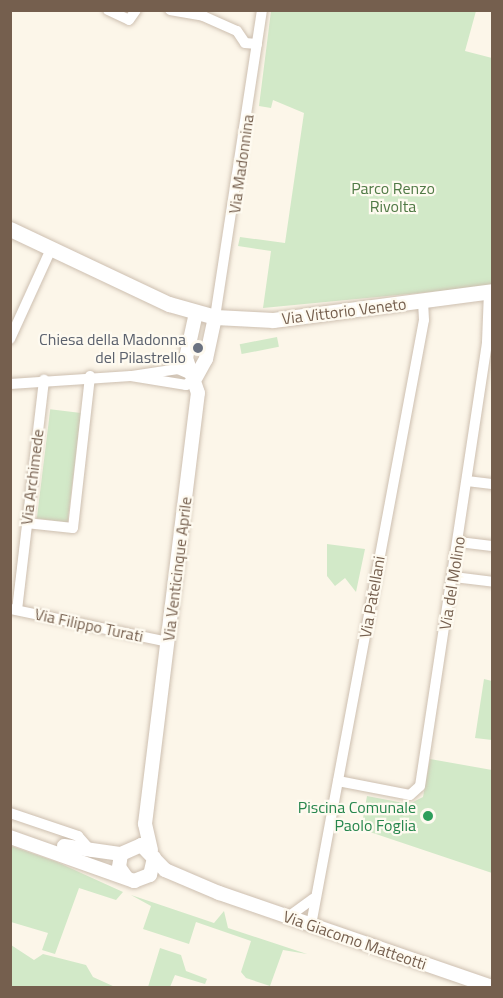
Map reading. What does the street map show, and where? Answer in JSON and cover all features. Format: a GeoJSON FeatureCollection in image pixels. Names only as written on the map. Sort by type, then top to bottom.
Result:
{"type":"FeatureCollection","features":[{"type":"Feature","properties":{"kind":"main road","name":"Via Vittorio Veneto"},"geometry":{"type":"LineString","coordinates":[[10,229],[196,313],[215,317],[273,320],[491,292]]}},
{"type":"Feature","properties":{"kind":"street"},"geometry":{"type":"LineString","coordinates":[[108,10],[129,20],[136,10]]}},
{"type":"Feature","properties":{"kind":"street"},"geometry":{"type":"LineString","coordinates":[[170,10],[203,16],[237,31],[245,43],[257,44]]}},
{"type":"Feature","properties":{"kind":"street","name":"Via Madonnina"},"geometry":{"type":"LineString","coordinates":[[215,317],[262,10]]}},
{"type":"Feature","properties":{"kind":"street"},"geometry":{"type":"LineString","coordinates":[[10,339],[51,249]]}},
{"type":"Feature","properties":{"kind":"street","name":"Via del Molino"},"geometry":{"type":"LineString","coordinates":[[338,781],[410,795],[420,786],[454,578],[466,481],[488,342],[491,292]]}},
{"type":"Feature","properties":{"kind":"street","name":"Via Patellani"},"geometry":{"type":"LineString","coordinates":[[311,925],[423,321],[423,301]]}},
{"type":"Feature","properties":{"kind":"street"},"geometry":{"type":"LineString","coordinates":[[196,313],[186,358],[196,376]]}},
{"type":"Feature","properties":{"kind":"street","name":"Via Venticinque Aprile"},"geometry":{"type":"LineString","coordinates":[[152,854],[146,824],[198,399],[196,376],[206,359],[215,317]]}},
{"type":"Feature","properties":{"kind":"street"},"geometry":{"type":"LineString","coordinates":[[10,384],[90,376],[131,376],[178,369],[196,376]]}},
{"type":"Feature","properties":{"kind":"street"},"geometry":{"type":"LineString","coordinates":[[26,522],[73,528],[90,376]]}},
{"type":"Feature","properties":{"kind":"street","name":"Via Archimede"},"geometry":{"type":"LineString","coordinates":[[14,609],[44,380]]}},
{"type":"Feature","properties":{"kind":"street"},"geometry":{"type":"LineString","coordinates":[[466,481],[492,484]]}},
{"type":"Feature","properties":{"kind":"street"},"geometry":{"type":"LineString","coordinates":[[459,542],[492,546]]}},
{"type":"Feature","properties":{"kind":"street"},"geometry":{"type":"LineString","coordinates":[[454,578],[492,582]]}},
{"type":"Feature","properties":{"kind":"street","name":"Via Filippo Turati"},"geometry":{"type":"LineString","coordinates":[[14,609],[168,642]]}},
{"type":"Feature","properties":{"kind":"street"},"geometry":{"type":"LineString","coordinates":[[10,813],[78,836],[93,852]]}},
{"type":"Feature","properties":{"kind":"street","name":"Via Venticinque Aprile"},"geometry":{"type":"LineString","coordinates":[[125,850],[146,824]]}},
{"type":"Feature","properties":{"kind":"street"},"geometry":{"type":"LineString","coordinates":[[10,828],[93,852],[125,850],[152,854],[147,878]]}},
{"type":"Feature","properties":{"kind":"street","name":"Via Giacomo Matteotti"},"geometry":{"type":"LineString","coordinates":[[10,837],[126,877],[147,878],[219,893]]}},
{"type":"Feature","properties":{"kind":"street"},"geometry":{"type":"LineString","coordinates":[[125,850],[119,867],[126,877]]}},
{"type":"Feature","properties":{"kind":"street","name":"Via Giacomo Matteotti"},"geometry":{"type":"LineString","coordinates":[[152,854],[165,870],[219,893],[492,987]]}},
{"type":"Feature","properties":{"kind":"street"},"geometry":{"type":"LineString","coordinates":[[288,917],[309,906],[316,894]]}},
{"type":"Feature","properties":{"kind":"green space","name":"Parco Renzo Rivolta"},"geometry":{"type":"Polygon","coordinates":[[[271,11],[476,11],[465,51],[492,58],[492,286],[263,308],[271,251],[238,246],[240,237],[285,243],[304,113],[273,100],[271,108],[259,106],[271,11]]]}},
{"type":"Feature","properties":{"kind":"green space"},"geometry":{"type":"Polygon","coordinates":[[[277,337],[279,347],[242,354],[240,344],[277,337]]]}},
{"type":"Feature","properties":{"kind":"green space"},"geometry":{"type":"Polygon","coordinates":[[[50,409],[81,413],[68,522],[37,518],[50,409]]]}},
{"type":"Feature","properties":{"kind":"green space"},"geometry":{"type":"Polygon","coordinates":[[[327,544],[365,549],[356,592],[345,578],[335,586],[327,576],[327,544]]]}},
{"type":"Feature","properties":{"kind":"green space"},"geometry":{"type":"Polygon","coordinates":[[[484,679],[492,681],[492,740],[475,738],[484,679]]]}},
{"type":"Feature","properties":{"kind":"green space","name":"Piscina Comunale Paolo Foglia"},"geometry":{"type":"Polygon","coordinates":[[[430,759],[492,770],[492,873],[361,829],[367,796],[409,804],[423,797],[430,759]]]}},
{"type":"Feature","properties":{"kind":"green space"},"geometry":{"type":"Polygon","coordinates":[[[11,846],[57,862],[123,892],[116,900],[79,888],[55,954],[42,950],[48,933],[11,922],[11,846]]]}},
{"type":"Feature","properties":{"kind":"green space"},"geometry":{"type":"Polygon","coordinates":[[[131,895],[214,923],[224,911],[228,928],[307,954],[283,950],[270,986],[246,978],[241,972],[251,941],[196,922],[189,944],[143,929],[151,906],[131,895]]]}},
{"type":"Feature","properties":{"kind":"green space"},"geometry":{"type":"Polygon","coordinates":[[[11,945],[34,960],[43,954],[86,965],[93,977],[115,987],[11,987],[11,945]]]}},
{"type":"Feature","properties":{"kind":"green space"},"geometry":{"type":"Polygon","coordinates":[[[160,948],[181,955],[186,971],[207,979],[205,984],[175,975],[170,987],[148,987],[160,948]]]}},
{"type":"Feature","properties":{"kind":"place","name":"Chiesa della Madonna del Pilastrello"},"geometry":{"type":"Point","coordinates":[198,348]}},
{"type":"Feature","properties":{"kind":"place","name":"Piscina Comunale Paolo Foglia"},"geometry":{"type":"Point","coordinates":[428,816]}}]}
